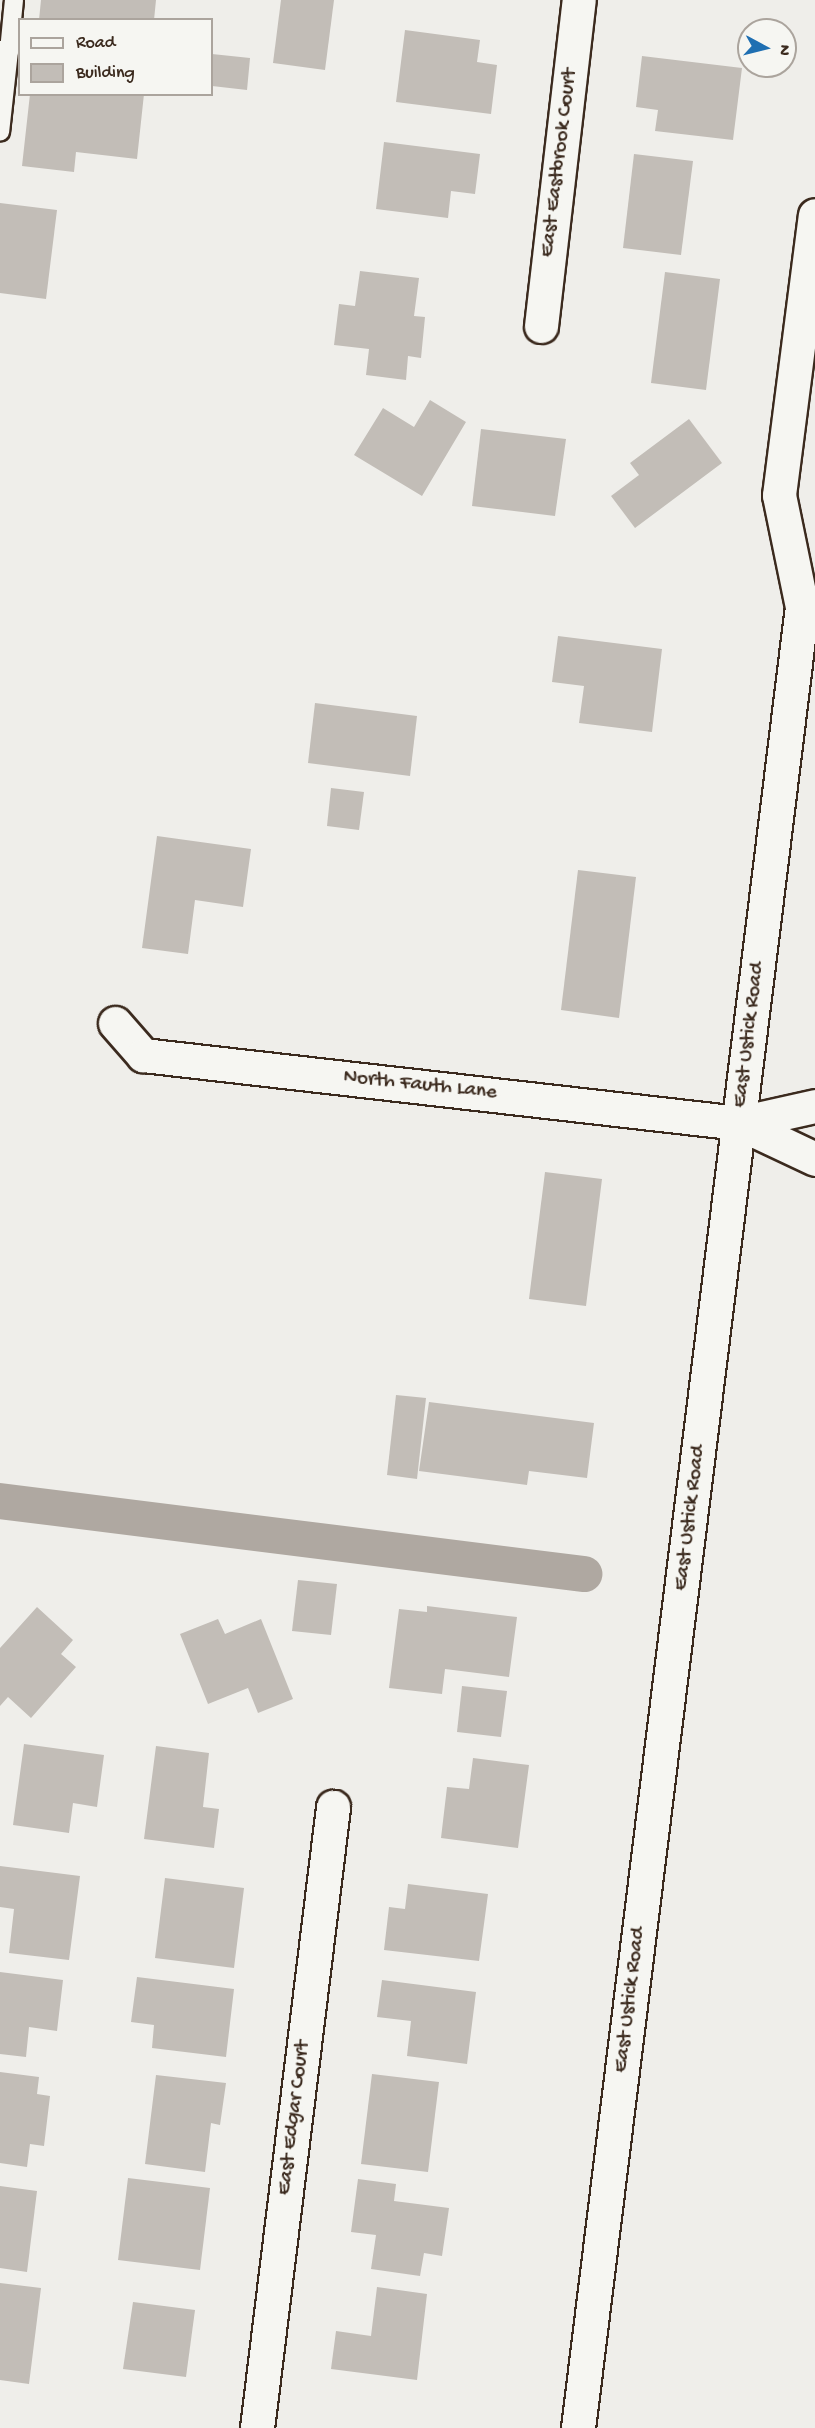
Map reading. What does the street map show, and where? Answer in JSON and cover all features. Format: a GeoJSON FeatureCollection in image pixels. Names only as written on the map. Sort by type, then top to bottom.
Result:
{"type":"FeatureCollection","features":[{"type":"Feature","properties":{"kind":"main road","name":"East Eastbrook Court"},"geometry":{"type":"LineString","coordinates":[[541,326],[579,0]]}},
{"type":"Feature","properties":{"kind":"main road","name":"East Ustick Road"},"geometry":{"type":"LineString","coordinates":[[578,2428],[739,1123],[809,595],[779,495],[815,215]]}},
{"type":"Feature","properties":{"kind":"main road","name":"North Fauth Lane"},"geometry":{"type":"LineString","coordinates":[[115,1023],[143,1055],[739,1123]]}},
{"type":"Feature","properties":{"kind":"main road"},"geometry":{"type":"LineString","coordinates":[[739,1123],[815,1106]]}},
{"type":"Feature","properties":{"kind":"main road"},"geometry":{"type":"LineString","coordinates":[[739,1123],[815,1159]]}},
{"type":"Feature","properties":{"kind":"main road","name":"East Edgar Court"},"geometry":{"type":"LineString","coordinates":[[257,2428],[333,1807]]}},
{"type":"Feature","properties":{"kind":"lane"},"geometry":{"type":"LineString","coordinates":[[0,132],[4,51],[14,0]]}},
{"type":"Feature","properties":{"kind":"building"},"geometry":{"type":"Polygon","coordinates":[[[41,0],[156,0],[154,18],[39,18],[41,0]]]}},
{"type":"Feature","properties":{"kind":"building"},"geometry":{"type":"Polygon","coordinates":[[[281,0],[334,0],[325,70],[273,63],[281,0]]]}},
{"type":"Feature","properties":{"kind":"building"},"geometry":{"type":"Polygon","coordinates":[[[405,30],[480,40],[477,62],[497,65],[491,114],[396,102],[405,30]]]}},
{"type":"Feature","properties":{"kind":"building"},"geometry":{"type":"Polygon","coordinates":[[[213,54],[250,58],[247,90],[213,86],[213,54]]]}},
{"type":"Feature","properties":{"kind":"building"},"geometry":{"type":"Polygon","coordinates":[[[642,56],[737,67],[737,78],[741,78],[733,140],[655,131],[658,110],[636,107],[642,56]]]}},
{"type":"Feature","properties":{"kind":"building"},"geometry":{"type":"Polygon","coordinates":[[[30,96],[144,96],[137,159],[76,152],[74,172],[22,166],[30,96]]]}},
{"type":"Feature","properties":{"kind":"building"},"geometry":{"type":"Polygon","coordinates":[[[384,142],[480,154],[475,194],[451,191],[448,218],[376,209],[384,142]]]}},
{"type":"Feature","properties":{"kind":"building"},"geometry":{"type":"Polygon","coordinates":[[[634,154],[693,161],[681,255],[623,248],[634,154]]]}},
{"type":"Feature","properties":{"kind":"building"},"geometry":{"type":"Polygon","coordinates":[[[0,203],[57,210],[46,299],[0,293],[0,203]]]}},
{"type":"Feature","properties":{"kind":"building"},"geometry":{"type":"Polygon","coordinates":[[[360,271],[419,278],[414,316],[425,317],[421,358],[408,356],[406,380],[366,375],[369,349],[334,345],[339,304],[355,306],[360,271]]]}},
{"type":"Feature","properties":{"kind":"building"},"geometry":{"type":"Polygon","coordinates":[[[665,272],[720,279],[706,390],[651,383],[665,272]]]}},
{"type":"Feature","properties":{"kind":"building"},"geometry":{"type":"Polygon","coordinates":[[[430,400],[466,422],[422,496],[354,455],[383,408],[414,427],[430,400]]]}},
{"type":"Feature","properties":{"kind":"building"},"geometry":{"type":"Polygon","coordinates":[[[689,419],[722,463],[635,528],[611,496],[639,475],[630,463],[689,419]]]}},
{"type":"Feature","properties":{"kind":"building"},"geometry":{"type":"Polygon","coordinates":[[[481,429],[566,439],[555,516],[472,506],[481,429]]]}},
{"type":"Feature","properties":{"kind":"building"},"geometry":{"type":"Polygon","coordinates":[[[558,636],[662,649],[652,732],[579,723],[584,686],[552,682],[558,636]]]}},
{"type":"Feature","properties":{"kind":"building"},"geometry":{"type":"Polygon","coordinates":[[[315,703],[417,716],[410,776],[308,763],[315,703]]]}},
{"type":"Feature","properties":{"kind":"building"},"geometry":{"type":"Polygon","coordinates":[[[331,788],[364,792],[359,830],[327,826],[331,788]]]}},
{"type":"Feature","properties":{"kind":"building"},"geometry":{"type":"Polygon","coordinates":[[[157,836],[251,849],[243,907],[195,900],[188,954],[142,948],[157,836]]]}},
{"type":"Feature","properties":{"kind":"building"},"geometry":{"type":"Polygon","coordinates":[[[578,870],[636,877],[619,1018],[561,1010],[578,870]]]}},
{"type":"Feature","properties":{"kind":"building"},"geometry":{"type":"Polygon","coordinates":[[[545,1172],[602,1179],[586,1306],[529,1299],[545,1172]]]}},
{"type":"Feature","properties":{"kind":"building"},"geometry":{"type":"Polygon","coordinates":[[[396,1395],[426,1398],[417,1479],[387,1475],[396,1395]]]}},
{"type":"Feature","properties":{"kind":"building"},"geometry":{"type":"Polygon","coordinates":[[[429,1402],[594,1423],[587,1478],[529,1471],[527,1485],[419,1471],[429,1402]]]}},
{"type":"Feature","properties":{"kind":"building"},"geometry":{"type":"Polygon","coordinates":[[[298,1580],[337,1584],[331,1635],[292,1631],[298,1580]]]}},
{"type":"Feature","properties":{"kind":"building"},"geometry":{"type":"Polygon","coordinates":[[[427,1606],[517,1617],[509,1677],[445,1669],[442,1694],[389,1688],[399,1609],[427,1612],[427,1606]]]}},
{"type":"Feature","properties":{"kind":"building"},"geometry":{"type":"Polygon","coordinates":[[[37,1607],[73,1640],[61,1654],[76,1667],[31,1718],[8,1697],[0,1706],[0,1648],[37,1607]]]}},
{"type":"Feature","properties":{"kind":"building"},"geometry":{"type":"Polygon","coordinates":[[[218,1619],[225,1634],[261,1619],[293,1699],[258,1713],[248,1688],[208,1704],[180,1634],[218,1619]]]}},
{"type":"Feature","properties":{"kind":"building"},"geometry":{"type":"Polygon","coordinates":[[[462,1686],[507,1691],[501,1737],[457,1732],[462,1686]]]}},
{"type":"Feature","properties":{"kind":"building"},"geometry":{"type":"Polygon","coordinates":[[[24,1744],[104,1755],[97,1807],[73,1803],[69,1833],[13,1825],[24,1744]]]}},
{"type":"Feature","properties":{"kind":"building"},"geometry":{"type":"Polygon","coordinates":[[[156,1746],[209,1753],[203,1807],[219,1809],[214,1848],[144,1839],[156,1746]]]}},
{"type":"Feature","properties":{"kind":"building"},"geometry":{"type":"Polygon","coordinates":[[[473,1758],[529,1765],[518,1848],[441,1838],[447,1787],[469,1789],[473,1758]]]}},
{"type":"Feature","properties":{"kind":"building"},"geometry":{"type":"Polygon","coordinates":[[[0,1866],[80,1876],[69,1960],[9,1953],[14,1909],[0,1907],[0,1866]]]}},
{"type":"Feature","properties":{"kind":"building"},"geometry":{"type":"Polygon","coordinates":[[[165,1878],[244,1888],[234,1968],[155,1958],[165,1878]]]}},
{"type":"Feature","properties":{"kind":"building"},"geometry":{"type":"Polygon","coordinates":[[[408,1884],[488,1894],[479,1961],[384,1950],[389,1907],[405,1909],[408,1884]]]}},
{"type":"Feature","properties":{"kind":"building"},"geometry":{"type":"Polygon","coordinates":[[[0,1972],[63,1980],[57,2031],[29,2027],[26,2057],[0,2054],[0,1972]]]}},
{"type":"Feature","properties":{"kind":"building"},"geometry":{"type":"Polygon","coordinates":[[[137,1977],[234,1989],[226,2057],[152,2048],[154,2025],[131,2022],[137,1977]]]}},
{"type":"Feature","properties":{"kind":"building"},"geometry":{"type":"Polygon","coordinates":[[[382,1980],[476,1992],[467,2064],[407,2056],[411,2021],[377,2017],[382,1980]]]}},
{"type":"Feature","properties":{"kind":"building"},"geometry":{"type":"Polygon","coordinates":[[[0,2072],[39,2077],[37,2094],[50,2096],[44,2146],[30,2144],[27,2167],[0,2163],[0,2072]]]}},
{"type":"Feature","properties":{"kind":"building"},"geometry":{"type":"Polygon","coordinates":[[[372,2074],[439,2082],[428,2172],[361,2164],[372,2074]]]}},
{"type":"Feature","properties":{"kind":"building"},"geometry":{"type":"Polygon","coordinates":[[[156,2075],[226,2083],[220,2125],[211,2123],[205,2172],[145,2164],[156,2075]]]}},
{"type":"Feature","properties":{"kind":"building"},"geometry":{"type":"Polygon","coordinates":[[[128,2178],[210,2188],[200,2270],[118,2260],[128,2178]]]}},
{"type":"Feature","properties":{"kind":"building"},"geometry":{"type":"Polygon","coordinates":[[[358,2179],[396,2184],[394,2201],[449,2208],[442,2256],[424,2253],[420,2276],[371,2269],[376,2235],[351,2232],[358,2179]]]}},
{"type":"Feature","properties":{"kind":"building"},"geometry":{"type":"Polygon","coordinates":[[[0,2186],[37,2191],[27,2272],[0,2268],[0,2186]]]}},
{"type":"Feature","properties":{"kind":"building"},"geometry":{"type":"Polygon","coordinates":[[[0,2283],[41,2288],[29,2384],[0,2380],[0,2283]]]}},
{"type":"Feature","properties":{"kind":"building"},"geometry":{"type":"Polygon","coordinates":[[[377,2287],[427,2294],[417,2380],[331,2369],[336,2331],[371,2336],[377,2287]]]}},
{"type":"Feature","properties":{"kind":"building"},"geometry":{"type":"Polygon","coordinates":[[[133,2302],[195,2310],[186,2377],[123,2369],[133,2302]]]}},
{"type":"Feature","properties":{"kind":"waterway"},"geometry":{"type":"LineString","coordinates":[[0,1501],[584,1574]]}}]}
